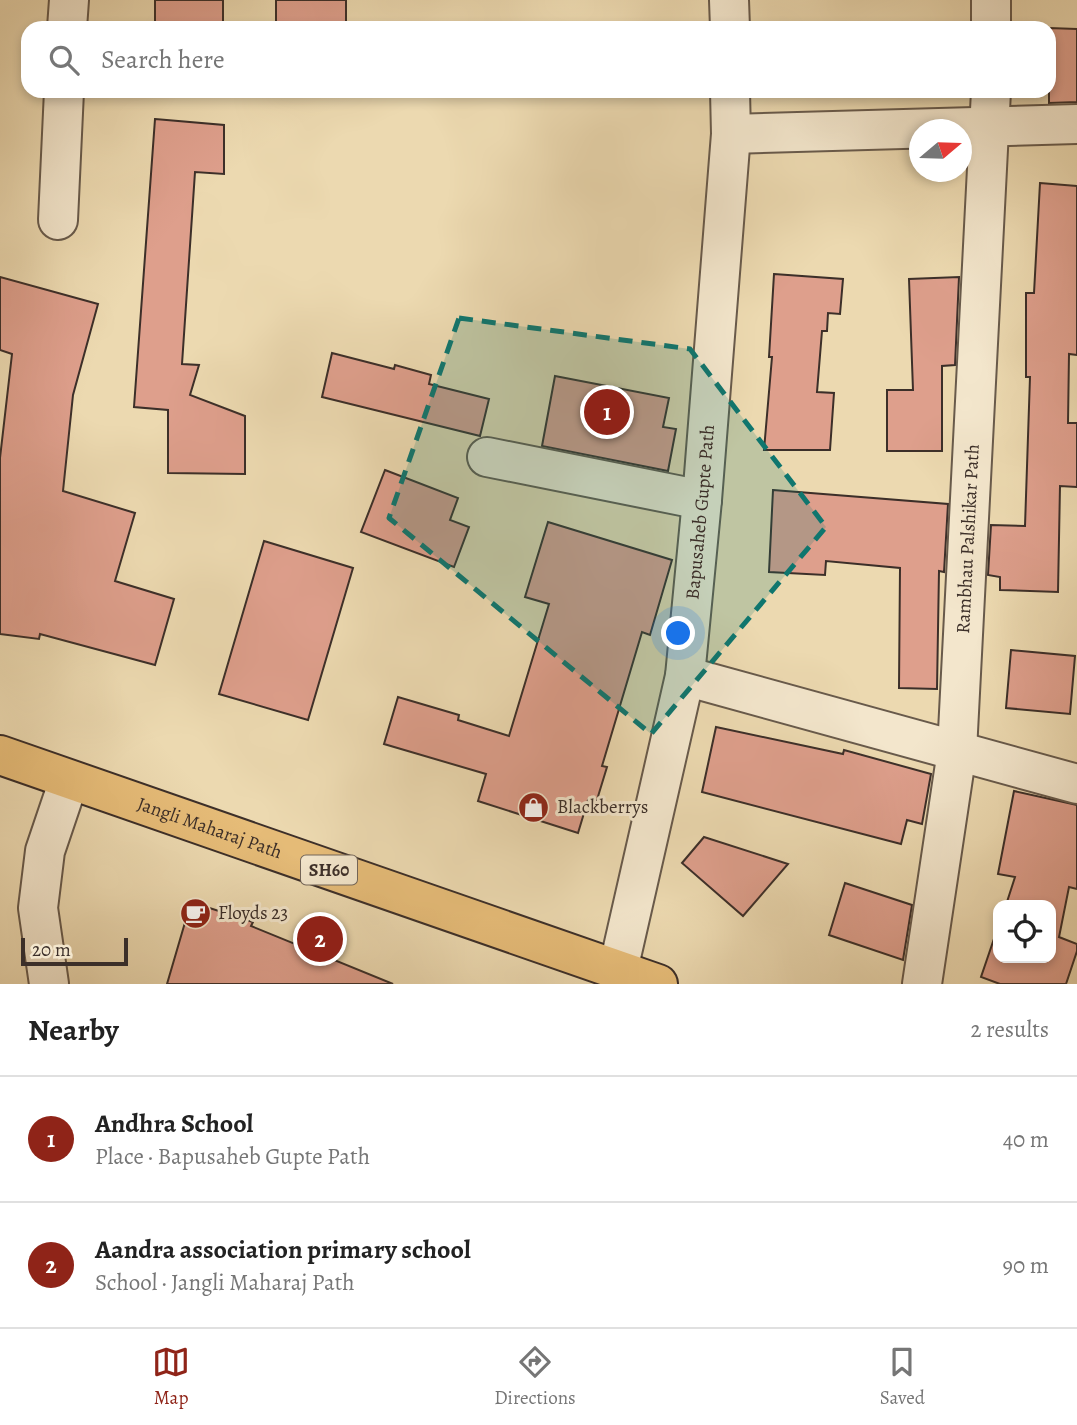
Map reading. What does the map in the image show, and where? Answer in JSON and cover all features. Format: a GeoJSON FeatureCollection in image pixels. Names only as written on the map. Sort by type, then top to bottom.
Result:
{"type":"FeatureCollection","features":[{"type":"Feature","properties":{"kind":"main road","name":"Jangli Maharaj Path"},"geometry":{"type":"LineString","coordinates":[[0,755],[658,984]]}},
{"type":"Feature","properties":{"kind":"street"},"geometry":{"type":"LineString","coordinates":[[68,21],[69,0]]}},
{"type":"Feature","properties":{"kind":"street"},"geometry":{"type":"LineString","coordinates":[[729,0],[730,21]]}},
{"type":"Feature","properties":{"kind":"street"},"geometry":{"type":"LineString","coordinates":[[991,21],[992,0]]}},
{"type":"Feature","properties":{"kind":"street"},"geometry":{"type":"LineString","coordinates":[[58,220],[64,98]]}},
{"type":"Feature","properties":{"kind":"street","name":"Bapusaheb Gupte Path"},"geometry":{"type":"LineString","coordinates":[[618,970],[685,676],[731,134],[730,98]]}},
{"type":"Feature","properties":{"kind":"street"},"geometry":{"type":"LineString","coordinates":[[731,134],[991,109],[1077,124]]}},
{"type":"Feature","properties":{"kind":"street","name":"Rambhau Palshikar Path"},"geometry":{"type":"LineString","coordinates":[[922,984],[957,751],[991,109]]}},
{"type":"Feature","properties":{"kind":"street"},"geometry":{"type":"LineString","coordinates":[[487,457],[702,500]]}},
{"type":"Feature","properties":{"kind":"street"},"geometry":{"type":"LineString","coordinates":[[685,676],[1077,784]]}},
{"type":"Feature","properties":{"kind":"street"},"geometry":{"type":"LineString","coordinates":[[49,984],[38,908],[46,851],[69,780]]}},
{"type":"Feature","properties":{"kind":"highlighted area"},"geometry":{"type":"Polygon","coordinates":[[[459,318],[690,349],[826,527],[651,734],[389,518],[459,318]]]}},
{"type":"Feature","properties":{"kind":"building"},"geometry":{"type":"Polygon","coordinates":[[[155,0],[223,0],[223,21],[155,21],[155,0]]]}},
{"type":"Feature","properties":{"kind":"building"},"geometry":{"type":"Polygon","coordinates":[[[276,0],[346,0],[346,21],[276,21],[276,0]]]}},
{"type":"Feature","properties":{"kind":"building"},"geometry":{"type":"Polygon","coordinates":[[[1056,28],[1077,29],[1077,102],[1049,103],[1049,98],[1056,98],[1056,28]]]}},
{"type":"Feature","properties":{"kind":"building"},"geometry":{"type":"Polygon","coordinates":[[[155,119],[224,125],[224,174],[195,172],[182,364],[199,365],[190,395],[245,416],[245,474],[168,473],[168,410],[134,407],[155,119]]]}},
{"type":"Feature","properties":{"kind":"building"},"geometry":{"type":"Polygon","coordinates":[[[1040,183],[1077,186],[1077,355],[1069,354],[1068,423],[1077,423],[1077,487],[1060,486],[1058,592],[1000,590],[1000,577],[988,575],[991,525],[1025,526],[1030,377],[1026,377],[1026,293],[1034,293],[1040,183]]]}},
{"type":"Feature","properties":{"kind":"building"},"geometry":{"type":"Polygon","coordinates":[[[774,274],[843,279],[840,314],[828,313],[827,331],[822,331],[817,392],[834,393],[830,450],[764,450],[772,357],[769,357],[774,274]]]}},
{"type":"Feature","properties":{"kind":"building"},"geometry":{"type":"Polygon","coordinates":[[[0,277],[98,304],[73,395],[63,491],[135,513],[115,581],[174,599],[155,665],[40,634],[39,639],[0,634],[0,458],[12,354],[0,350],[0,277]]]}},
{"type":"Feature","properties":{"kind":"building"},"geometry":{"type":"Polygon","coordinates":[[[959,277],[955,365],[942,366],[942,451],[887,451],[887,390],[913,390],[909,279],[959,277]]]}},
{"type":"Feature","properties":{"kind":"building"},"geometry":{"type":"Polygon","coordinates":[[[332,353],[394,369],[395,365],[431,375],[429,384],[489,399],[480,436],[322,397],[332,353]]]}},
{"type":"Feature","properties":{"kind":"building"},"geometry":{"type":"Polygon","coordinates":[[[555,376],[669,398],[663,427],[676,429],[668,471],[542,446],[555,376]]]}},
{"type":"Feature","properties":{"kind":"building"},"geometry":{"type":"Polygon","coordinates":[[[385,470],[458,498],[450,520],[469,527],[454,567],[361,532],[385,470]]]}},
{"type":"Feature","properties":{"kind":"building"},"geometry":{"type":"Polygon","coordinates":[[[773,490],[948,504],[944,572],[939,571],[937,689],[899,688],[900,568],[826,561],[825,575],[769,572],[773,490]]]}},
{"type":"Feature","properties":{"kind":"building"},"geometry":{"type":"Polygon","coordinates":[[[548,522],[672,560],[650,635],[642,632],[602,766],[607,767],[596,803],[588,800],[578,833],[478,801],[486,774],[384,744],[398,697],[459,715],[458,720],[509,736],[549,604],[525,597],[548,522]]]}},
{"type":"Feature","properties":{"kind":"building"},"geometry":{"type":"Polygon","coordinates":[[[264,541],[353,568],[308,720],[219,694],[264,541]]]}},
{"type":"Feature","properties":{"kind":"building"},"geometry":{"type":"Polygon","coordinates":[[[1011,650],[1075,656],[1070,714],[1006,708],[1011,650]]]}},
{"type":"Feature","properties":{"kind":"building"},"geometry":{"type":"Polygon","coordinates":[[[716,727],[843,754],[844,750],[931,774],[922,824],[907,820],[901,844],[702,792],[716,727]]]}},
{"type":"Feature","properties":{"kind":"building"},"geometry":{"type":"Polygon","coordinates":[[[1014,791],[1077,805],[1077,889],[1069,887],[1059,937],[1077,944],[1066,984],[1000,984],[981,977],[993,942],[993,963],[1056,963],[1056,900],[1008,900],[1015,877],[998,874],[1014,791]]]}},
{"type":"Feature","properties":{"kind":"building"},"geometry":{"type":"Polygon","coordinates":[[[704,837],[788,864],[743,916],[682,863],[704,837]]]}},
{"type":"Feature","properties":{"kind":"building"},"geometry":{"type":"Polygon","coordinates":[[[845,883],[912,905],[903,960],[829,935],[845,883]]]}},
{"type":"Feature","properties":{"kind":"building"},"geometry":{"type":"Polygon","coordinates":[[[191,902],[253,922],[251,926],[393,984],[167,984],[191,902]]]}},
{"type":"Feature","properties":{"kind":"place","name":"Andhra School"},"geometry":{"type":"Point","coordinates":[607,412]}},
{"type":"Feature","properties":{"kind":"place","name":"Blackberrys"},"geometry":{"type":"Point","coordinates":[534,807]}},
{"type":"Feature","properties":{"kind":"place","name":"Floyds 23"},"geometry":{"type":"Point","coordinates":[195,913]}},
{"type":"Feature","properties":{"kind":"place","name":"Aandra association primary school"},"geometry":{"type":"Point","coordinates":[320,939]}}]}
